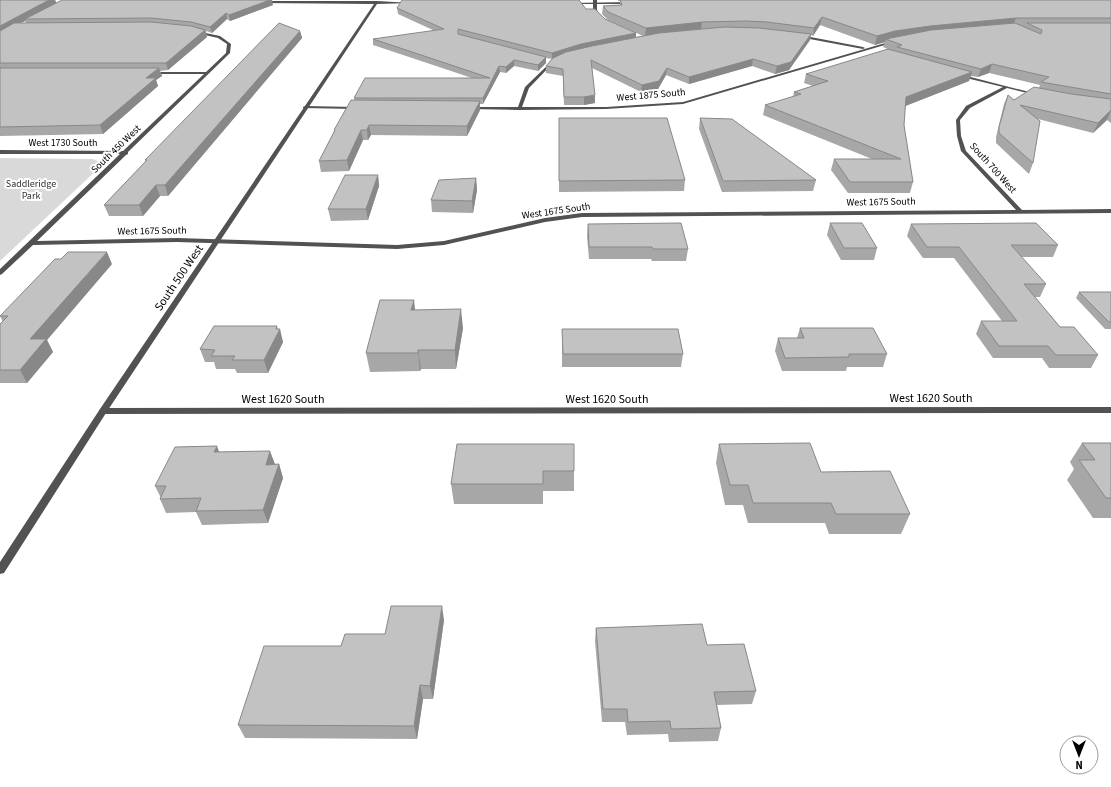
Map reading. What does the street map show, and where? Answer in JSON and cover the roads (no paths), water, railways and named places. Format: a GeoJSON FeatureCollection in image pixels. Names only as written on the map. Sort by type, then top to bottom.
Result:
{"type":"FeatureCollection","features":[{"type":"Feature","properties":{"kind":"street"},"geometry":{"type":"LineString","coordinates":[[258,2],[377,1],[415,3]]}},
{"type":"Feature","properties":{"kind":"street","name":"South 500 West"},"geometry":{"type":"LineString","coordinates":[[0,569],[103,411],[377,1]]}},
{"type":"Feature","properties":{"kind":"street"},"geometry":{"type":"LineString","coordinates":[[570,4],[595,2],[635,4]]}},
{"type":"Feature","properties":{"kind":"street"},"geometry":{"type":"LineString","coordinates":[[595,2],[595,10],[606,22]]}},
{"type":"Feature","properties":{"kind":"street","name":"South 450 West"},"geometry":{"type":"LineString","coordinates":[[0,273],[228,53],[229,44],[219,37],[193,31]]}},
{"type":"Feature","properties":{"kind":"street"},"geometry":{"type":"LineString","coordinates":[[794,35],[866,49],[878,53]]}},
{"type":"Feature","properties":{"kind":"street","name":"West 1875 South"},"geometry":{"type":"LineString","coordinates":[[465,108],[606,108],[683,103],[866,49],[900,41]]}},
{"type":"Feature","properties":{"kind":"street"},"geometry":{"type":"LineString","coordinates":[[519,109],[527,88],[550,62],[559,60]]}},
{"type":"Feature","properties":{"kind":"street"},"geometry":{"type":"LineString","coordinates":[[143,73],[207,73]]}},
{"type":"Feature","properties":{"kind":"street"},"geometry":{"type":"LineString","coordinates":[[954,74],[1005,88],[1042,95]]}},
{"type":"Feature","properties":{"kind":"street","name":"South 700 West"},"geometry":{"type":"LineString","coordinates":[[1005,88],[968,107],[958,120],[959,136],[964,151],[1020,211]]}},
{"type":"Feature","properties":{"kind":"street"},"geometry":{"type":"LineString","coordinates":[[305,108],[364,108]]}},
{"type":"Feature","properties":{"kind":"street","name":"West 1730 South"},"geometry":{"type":"LineString","coordinates":[[0,152],[126,152]]}},
{"type":"Feature","properties":{"kind":"street","name":"West 1675 South"},"geometry":{"type":"LineString","coordinates":[[31,243],[217,241],[398,247],[444,243],[545,220],[582,215],[1111,211]]}},
{"type":"Feature","properties":{"kind":"street","name":"West 1620 South"},"geometry":{"type":"LineString","coordinates":[[103,411],[1111,410]]}},
{"type":"Feature","properties":{"kind":"park label","name":"Saddleridge Park"},"geometry":{"type":"Point","coordinates":[31,190]}}]}
